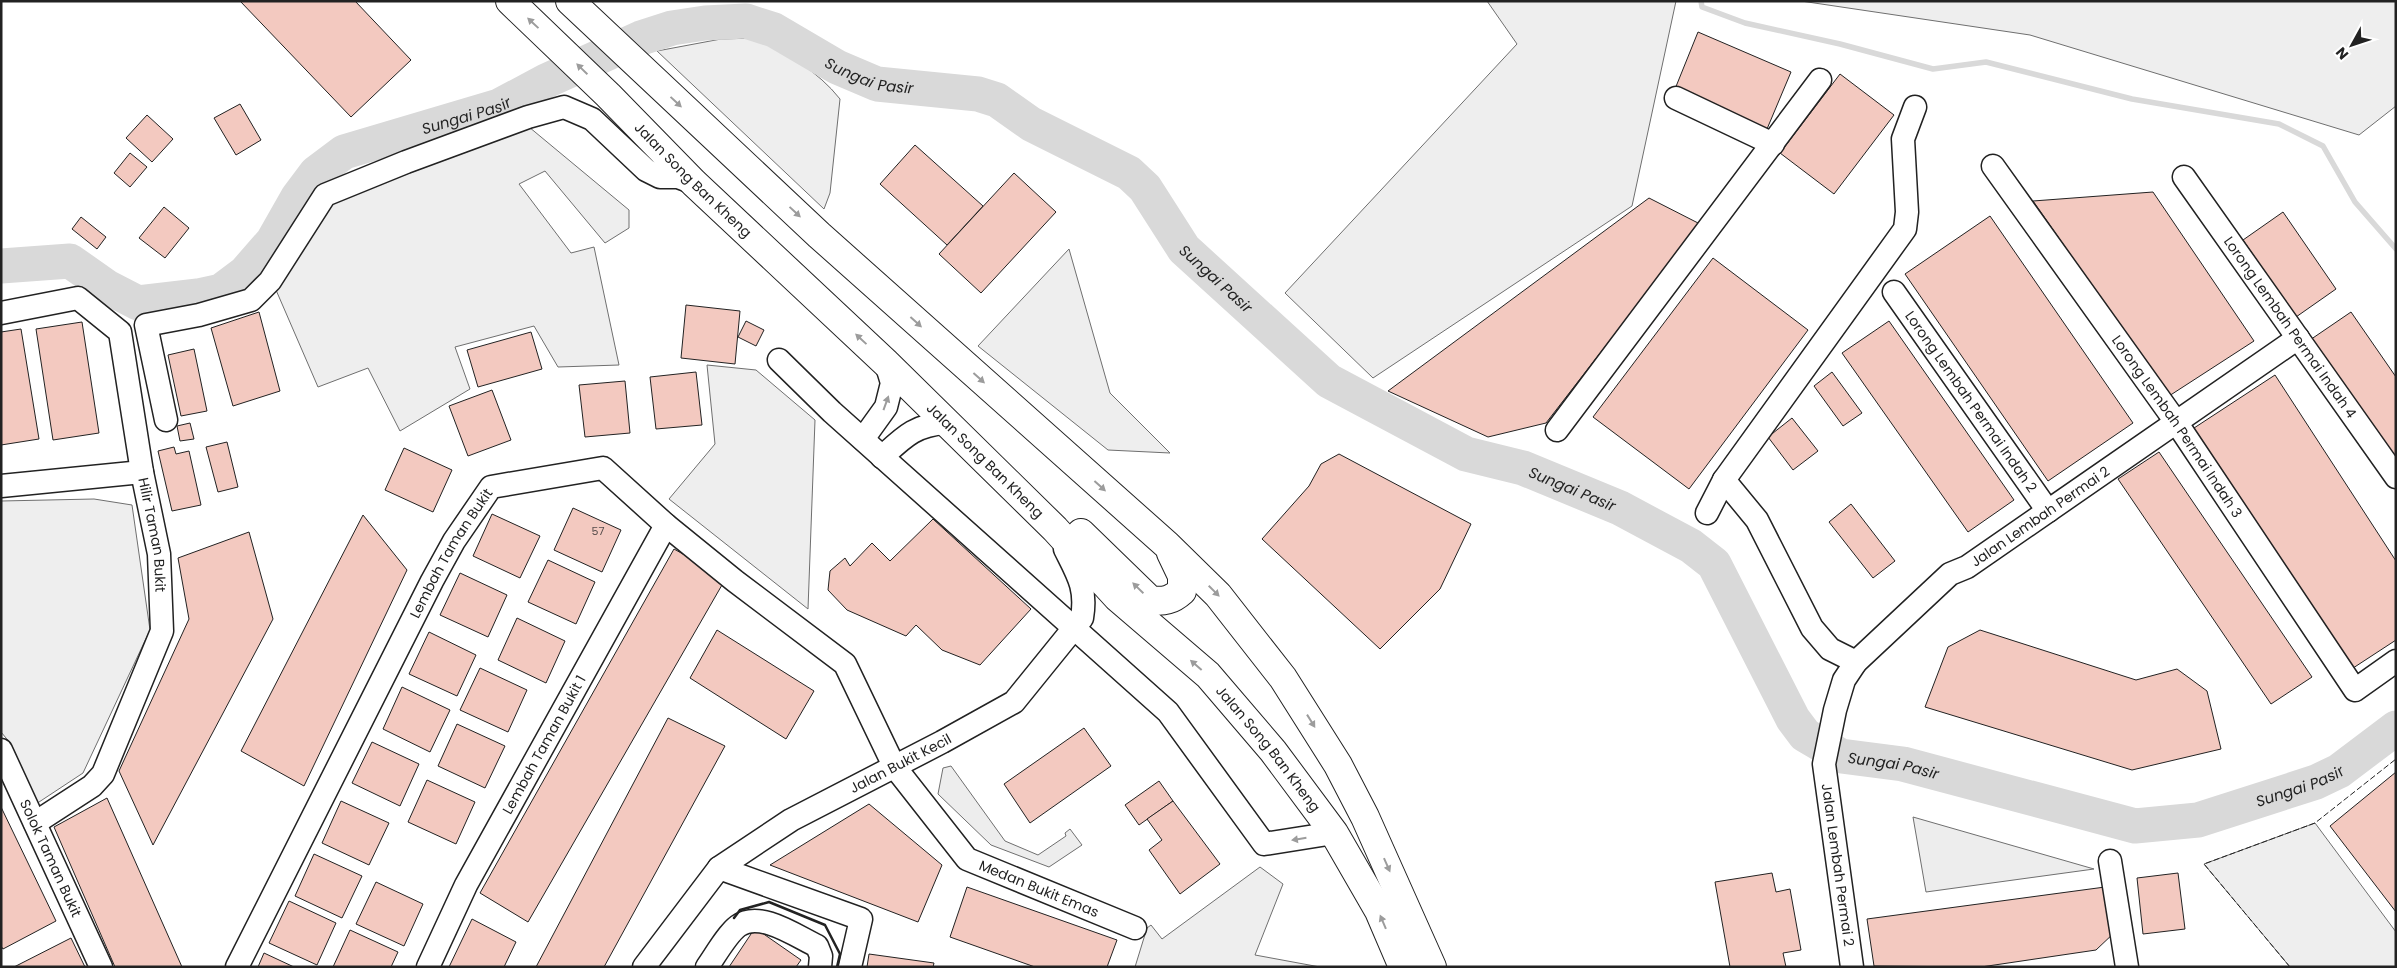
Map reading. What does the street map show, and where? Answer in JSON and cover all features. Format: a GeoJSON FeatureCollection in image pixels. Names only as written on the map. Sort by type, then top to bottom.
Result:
{"type":"FeatureCollection","features":[{"type":"Feature","properties":{"kind":"main road","name":"Jalan Song Ban Kheng"},"geometry":{"type":"LineString","coordinates":[[510,1],[608,95],[694,183],[886,363],[1055,529],[1117,597],[1208,675],[1272,751],[1334,833],[1379,911],[1403,967]]}},
{"type":"Feature","properties":{"kind":"main road"},"geometry":{"type":"LineString","coordinates":[[570,1],[640,69],[826,241],[1167,545],[1218,595],[1252,635],[1294,694],[1338,765],[1365,817],[1432,967]]}},
{"type":"Feature","properties":{"kind":"main road"},"geometry":{"type":"LineString","coordinates":[[922,400],[941,402],[960,416],[1150,600],[1162,602],[1174,598],[1182,590],[1182,576],[1167,545]]}},
{"type":"Feature","properties":{"kind":"street"},"geometry":{"type":"LineString","coordinates":[[1557,430],[1820,80]]}},
{"type":"Feature","properties":{"kind":"street"},"geometry":{"type":"LineString","coordinates":[[1676,98],[1773,144]]}},
{"type":"Feature","properties":{"kind":"street"},"geometry":{"type":"LineString","coordinates":[[166,420],[146,325],[199,315],[250,300],[270,281],[325,195],[406,162],[519,120],[564,107],[592,119],[646,170],[660,177],[678,177],[694,183]]}},
{"type":"Feature","properties":{"kind":"street"},"geometry":{"type":"LineString","coordinates":[[1707,513],[1724,480],[1905,229],[1907,212],[1903,139],[1915,107]]}},
{"type":"Feature","properties":{"kind":"street","name":"Lorong Lembah Permai Indah 3"},"geometry":{"type":"LineString","coordinates":[[1993,166],[2176,422],[2355,690],[2396,660]]}},
{"type":"Feature","properties":{"kind":"street","name":"Lorong Lembah Permai Indah 4"},"geometry":{"type":"LineString","coordinates":[[2184,177],[2396,477]]}},
{"type":"Feature","properties":{"kind":"street","name":"Lorong Lembah Permai Indah 2"},"geometry":{"type":"LineString","coordinates":[[1894,292],[2048,511]]}},
{"type":"Feature","properties":{"kind":"street","name":"Hilir Taman Bukit"},"geometry":{"type":"LineString","coordinates":[[1,313],[78,298],[120,332],[142,472],[160,554],[162,631],[103,774],[92,786],[35,823]]}},
{"type":"Feature","properties":{"kind":"street","name":"Jalan Lembah Permai 2"},"geometry":{"type":"LineString","coordinates":[[1852,967],[1824,764],[1844,680],[1856,662],[1950,574],[1967,567],[2298,338]]}},
{"type":"Feature","properties":{"kind":"street"},"geometry":{"type":"LineString","coordinates":[[779,360],[832,412],[1168,712],[1264,844],[1334,833]]}},
{"type":"Feature","properties":{"kind":"street"},"geometry":{"type":"LineString","coordinates":[[863,439],[886,407],[892,383],[886,363]]}},
{"type":"Feature","properties":{"kind":"street"},"geometry":{"type":"LineString","coordinates":[[882,457],[906,435],[916,429],[927,424],[945,423]]}},
{"type":"Feature","properties":{"kind":"street","name":"Lembah Taman Bukit"},"geometry":{"type":"LineString","coordinates":[[237,967],[432,581],[454,541],[491,487],[603,468],[666,525],[735,582],[845,664],[894,766]]}},
{"type":"Feature","properties":{"kind":"street"},"geometry":{"type":"LineString","coordinates":[[1,486],[142,472]]}},
{"type":"Feature","properties":{"kind":"street"},"geometry":{"type":"LineString","coordinates":[[1724,480],[1757,520],[1812,628],[1830,649],[1856,662]]}},
{"type":"Feature","properties":{"kind":"street","name":"Lembah Taman Bukit 1"},"geometry":{"type":"LineString","coordinates":[[428,967],[466,885],[666,525]]}},
{"type":"Feature","properties":{"kind":"street","name":"Jalan Bukit Kecil"},"geometry":{"type":"LineString","coordinates":[[644,967],[719,868],[791,820],[1014,702],[1082,618],[1085,601],[1083,584],[1055,529]]}},
{"type":"Feature","properties":{"kind":"street","name":"Solok Taman Bukit"},"geometry":{"type":"LineString","coordinates":[[1,750],[101,967]]}},
{"type":"Feature","properties":{"kind":"street","name":"Medan Bukit Emas"},"geometry":{"type":"LineString","coordinates":[[894,766],[966,859],[1135,928]]}},
{"type":"Feature","properties":{"kind":"street"},"geometry":{"type":"LineString","coordinates":[[2110,861],[2127,967]]}},
{"type":"Feature","properties":{"kind":"street"},"geometry":{"type":"LineString","coordinates":[[719,868],[861,919],[850,967]]}},
{"type":"Feature","properties":{"kind":"street"},"geometry":{"type":"LineString","coordinates":[[707,967],[737,926],[751,920],[767,923],[817,946],[821,956],[820,967]]}},
{"type":"Feature","properties":{"kind":"shaded area"},"geometry":{"type":"Polygon","coordinates":[[[1487,1],[1676,1],[1632,206],[1373,378],[1285,293],[1517,44],[1487,1]]]}},
{"type":"Feature","properties":{"kind":"shaded area"},"geometry":{"type":"Polygon","coordinates":[[[1801,1],[2396,1],[2396,106],[2359,135],[2030,35],[1801,1]]]}},
{"type":"Feature","properties":{"kind":"shaded area"},"geometry":{"type":"Polygon","coordinates":[[[756,38],[812,72],[840,99],[830,193],[824,209],[657,51],[721,39],[756,38]]]}},
{"type":"Feature","properties":{"kind":"shaded area"},"geometry":{"type":"Polygon","coordinates":[[[529,127],[629,210],[629,228],[605,243],[545,171],[519,184],[571,253],[594,247],[619,365],[558,367],[534,326],[455,347],[470,389],[400,431],[368,368],[318,387],[276,290],[332,203],[529,127]]]}},
{"type":"Feature","properties":{"kind":"shaded area"},"geometry":{"type":"Polygon","coordinates":[[[1069,249],[1110,393],[1170,453],[1108,450],[978,346],[1069,249]]]}},
{"type":"Feature","properties":{"kind":"shaded area"},"geometry":{"type":"Polygon","coordinates":[[[707,365],[756,370],[815,420],[808,609],[669,499],[715,444],[707,365]]]}},
{"type":"Feature","properties":{"kind":"shaded area"},"geometry":{"type":"Polygon","coordinates":[[[94,499],[132,505],[150,630],[83,773],[36,804],[11,744],[1,732],[1,501],[94,499]]]}},
{"type":"Feature","properties":{"kind":"shaded area"},"geometry":{"type":"Polygon","coordinates":[[[951,766],[1005,841],[1038,855],[1066,836],[1065,833],[1070,829],[1082,845],[1049,867],[991,845],[938,794],[943,768],[951,766]]]}},
{"type":"Feature","properties":{"kind":"shaded area"},"geometry":{"type":"Polygon","coordinates":[[[1913,817],[2094,869],[1926,892],[1913,817]]]}},
{"type":"Feature","properties":{"kind":"shaded area"},"geometry":{"type":"Polygon","coordinates":[[[2315,823],[2396,932],[2396,967],[2290,967],[2204,864],[2315,823]]]}},
{"type":"Feature","properties":{"kind":"shaded area"},"geometry":{"type":"Polygon","coordinates":[[[1260,867],[1283,884],[1255,955],[1320,967],[1135,967],[1147,928],[1151,925],[1162,939],[1260,867]]]}},
{"type":"Feature","properties":{"kind":"building"},"geometry":{"type":"Polygon","coordinates":[[[240,1],[355,1],[411,60],[351,117],[240,1]]]}},
{"type":"Feature","properties":{"kind":"building"},"geometry":{"type":"Polygon","coordinates":[[[1698,32],[1791,72],[1767,129],[1675,89],[1698,32]]]}},
{"type":"Feature","properties":{"kind":"building"},"geometry":{"type":"Polygon","coordinates":[[[1840,74],[1894,115],[1834,194],[1780,153],[1840,74]]]}},
{"type":"Feature","properties":{"kind":"building"},"geometry":{"type":"Polygon","coordinates":[[[240,104],[261,140],[236,155],[214,118],[240,104]]]}},
{"type":"Feature","properties":{"kind":"building"},"geometry":{"type":"Polygon","coordinates":[[[147,115],[173,139],[152,162],[126,138],[147,115]]]}},
{"type":"Feature","properties":{"kind":"building"},"geometry":{"type":"Polygon","coordinates":[[[915,145],[983,206],[947,245],[880,184],[915,145]]]}},
{"type":"Feature","properties":{"kind":"building"},"geometry":{"type":"Polygon","coordinates":[[[130,153],[147,167],[130,187],[114,173],[130,153]]]}},
{"type":"Feature","properties":{"kind":"building"},"geometry":{"type":"Polygon","coordinates":[[[1014,173],[1056,212],[981,293],[939,254],[1014,173]]]}},
{"type":"Feature","properties":{"kind":"building"},"geometry":{"type":"Polygon","coordinates":[[[2153,192],[2254,341],[2169,396],[2033,201],[2153,192]]]}},
{"type":"Feature","properties":{"kind":"building"},"geometry":{"type":"Polygon","coordinates":[[[1649,198],[1700,224],[1546,423],[1488,437],[1388,391],[1649,198]]]}},
{"type":"Feature","properties":{"kind":"building"},"geometry":{"type":"Polygon","coordinates":[[[164,207],[189,228],[165,258],[139,238],[164,207]]]}},
{"type":"Feature","properties":{"kind":"building"},"geometry":{"type":"Polygon","coordinates":[[[2283,212],[2336,289],[2296,317],[2243,240],[2283,212]]]}},
{"type":"Feature","properties":{"kind":"building"},"geometry":{"type":"Polygon","coordinates":[[[1990,216],[2133,423],[2048,481],[1905,274],[1990,216]]]}},
{"type":"Feature","properties":{"kind":"building"},"geometry":{"type":"Polygon","coordinates":[[[81,217],[106,237],[97,249],[72,229],[81,217]]]}},
{"type":"Feature","properties":{"kind":"building"},"geometry":{"type":"Polygon","coordinates":[[[1713,258],[1808,330],[1689,489],[1593,417],[1713,258]]]}},
{"type":"Feature","properties":{"kind":"building"},"geometry":{"type":"Polygon","coordinates":[[[686,305],[740,311],[735,364],[681,358],[686,305]]]}},
{"type":"Feature","properties":{"kind":"building"},"geometry":{"type":"Polygon","coordinates":[[[259,312],[280,391],[233,406],[211,328],[259,312]]]}},
{"type":"Feature","properties":{"kind":"building"},"geometry":{"type":"Polygon","coordinates":[[[2351,312],[2396,377],[2396,471],[2307,342],[2351,312]]]}},
{"type":"Feature","properties":{"kind":"building"},"geometry":{"type":"Polygon","coordinates":[[[746,321],[764,330],[756,346],[738,337],[746,321]]]}},
{"type":"Feature","properties":{"kind":"building"},"geometry":{"type":"Polygon","coordinates":[[[1889,321],[2014,500],[1968,532],[1842,353],[1889,321]]]}},
{"type":"Feature","properties":{"kind":"building"},"geometry":{"type":"Polygon","coordinates":[[[82,322],[99,433],[53,440],[36,329],[82,322]]]}},
{"type":"Feature","properties":{"kind":"building"},"geometry":{"type":"Polygon","coordinates":[[[21,329],[39,439],[1,445],[1,332],[21,329]]]}},
{"type":"Feature","properties":{"kind":"building"},"geometry":{"type":"Polygon","coordinates":[[[531,332],[542,369],[478,387],[467,350],[531,332]]]}},
{"type":"Feature","properties":{"kind":"building"},"geometry":{"type":"Polygon","coordinates":[[[194,349],[207,411],[181,416],[168,355],[194,349]]]}},
{"type":"Feature","properties":{"kind":"building"},"geometry":{"type":"Polygon","coordinates":[[[696,372],[702,425],[656,429],[650,377],[696,372]]]}},
{"type":"Feature","properties":{"kind":"building"},"geometry":{"type":"Polygon","coordinates":[[[1832,372],[1862,413],[1843,426],[1814,386],[1832,372]]]}},
{"type":"Feature","properties":{"kind":"building"},"geometry":{"type":"Polygon","coordinates":[[[2275,375],[2396,561],[2396,640],[2347,672],[2191,430],[2275,375]]]}},
{"type":"Feature","properties":{"kind":"building"},"geometry":{"type":"Polygon","coordinates":[[[625,381],[630,433],[585,437],[579,385],[625,381]]]}},
{"type":"Feature","properties":{"kind":"building"},"geometry":{"type":"Polygon","coordinates":[[[492,390],[511,440],[468,456],[449,406],[492,390]]]}},
{"type":"Feature","properties":{"kind":"building"},"geometry":{"type":"Polygon","coordinates":[[[1792,418],[1818,451],[1793,470],[1768,437],[1792,418]]]}},
{"type":"Feature","properties":{"kind":"building"},"geometry":{"type":"Polygon","coordinates":[[[190,423],[194,439],[180,441],[177,426],[190,423]]]}},
{"type":"Feature","properties":{"kind":"building"},"geometry":{"type":"Polygon","coordinates":[[[227,442],[238,487],[218,492],[206,447],[227,442]]]}},
{"type":"Feature","properties":{"kind":"building"},"geometry":{"type":"Polygon","coordinates":[[[174,447],[176,454],[189,451],[201,505],[172,511],[158,451],[174,447]]]}},
{"type":"Feature","properties":{"kind":"building"},"geometry":{"type":"Polygon","coordinates":[[[404,448],[452,470],[433,512],[385,490],[404,448]]]}},
{"type":"Feature","properties":{"kind":"building"},"geometry":{"type":"Polygon","coordinates":[[[2159,452],[2312,677],[2271,704],[2118,479],[2159,452]]]}},
{"type":"Feature","properties":{"kind":"building"},"geometry":{"type":"Polygon","coordinates":[[[1339,454],[1471,524],[1440,589],[1380,649],[1262,539],[1309,486],[1321,464],[1339,454]]]}},
{"type":"Feature","properties":{"kind":"building"},"geometry":{"type":"Polygon","coordinates":[[[1851,504],[1895,561],[1873,578],[1829,522],[1851,504]]]}},
{"type":"Feature","properties":{"kind":"building"},"geometry":{"type":"Polygon","coordinates":[[[573,508],[621,530],[602,572],[554,550],[573,508]]]}},
{"type":"Feature","properties":{"kind":"building"},"geometry":{"type":"Polygon","coordinates":[[[492,514],[540,536],[520,578],[473,556],[492,514]]]}},
{"type":"Feature","properties":{"kind":"building"},"geometry":{"type":"Polygon","coordinates":[[[363,515],[407,570],[304,786],[241,751],[363,515]]]}},
{"type":"Feature","properties":{"kind":"building"},"geometry":{"type":"Polygon","coordinates":[[[933,519],[1031,609],[980,665],[942,650],[916,625],[906,636],[847,610],[828,590],[830,571],[845,558],[850,566],[872,543],[890,561],[933,519]]]}},
{"type":"Feature","properties":{"kind":"building"},"geometry":{"type":"Polygon","coordinates":[[[249,532],[273,619],[153,845],[119,771],[189,619],[178,558],[249,532]]]}},
{"type":"Feature","properties":{"kind":"building"},"geometry":{"type":"Polygon","coordinates":[[[674,549],[726,578],[528,922],[480,893],[674,549]]]}},
{"type":"Feature","properties":{"kind":"building"},"geometry":{"type":"Polygon","coordinates":[[[548,560],[595,582],[576,624],[528,602],[548,560]]]}},
{"type":"Feature","properties":{"kind":"building"},"geometry":{"type":"Polygon","coordinates":[[[460,573],[507,595],[488,637],[440,615],[460,573]]]}},
{"type":"Feature","properties":{"kind":"building"},"geometry":{"type":"Polygon","coordinates":[[[517,618],[565,641],[546,683],[498,660],[517,618]]]}},
{"type":"Feature","properties":{"kind":"building"},"geometry":{"type":"Polygon","coordinates":[[[717,630],[814,691],[786,739],[690,678],[717,630]]]}},
{"type":"Feature","properties":{"kind":"building"},"geometry":{"type":"Polygon","coordinates":[[[1980,630],[2136,680],[2177,669],[2207,691],[2221,749],[2132,770],[1925,707],[1948,647],[1980,630]]]}},
{"type":"Feature","properties":{"kind":"building"},"geometry":{"type":"Polygon","coordinates":[[[429,632],[476,655],[457,696],[409,674],[429,632]]]}},
{"type":"Feature","properties":{"kind":"building"},"geometry":{"type":"Polygon","coordinates":[[[480,668],[527,690],[508,732],[460,710],[480,668]]]}},
{"type":"Feature","properties":{"kind":"building"},"geometry":{"type":"Polygon","coordinates":[[[402,687],[450,710],[430,752],[383,729],[402,687]]]}},
{"type":"Feature","properties":{"kind":"building"},"geometry":{"type":"Polygon","coordinates":[[[668,718],[725,746],[604,967],[536,967],[668,718]]]}},
{"type":"Feature","properties":{"kind":"building"},"geometry":{"type":"Polygon","coordinates":[[[457,724],[505,746],[485,788],[438,766],[457,724]]]}},
{"type":"Feature","properties":{"kind":"building"},"geometry":{"type":"Polygon","coordinates":[[[1084,728],[1111,766],[1030,823],[1004,784],[1084,728]]]}},
{"type":"Feature","properties":{"kind":"building"},"geometry":{"type":"Polygon","coordinates":[[[372,742],[419,764],[400,806],[352,783],[372,742]]]}},
{"type":"Feature","properties":{"kind":"building"},"geometry":{"type":"Polygon","coordinates":[[[2396,772],[2396,912],[2330,826],[2396,772]]]}},
{"type":"Feature","properties":{"kind":"building"},"geometry":{"type":"Polygon","coordinates":[[[427,780],[475,802],[456,844],[408,822],[427,780]]]}},
{"type":"Feature","properties":{"kind":"building"},"geometry":{"type":"Polygon","coordinates":[[[1159,781],[1173,801],[1139,825],[1125,805],[1159,781]]]}},
{"type":"Feature","properties":{"kind":"building"},"geometry":{"type":"Polygon","coordinates":[[[107,798],[182,967],[115,967],[54,827],[107,798]]]}},
{"type":"Feature","properties":{"kind":"building"},"geometry":{"type":"Polygon","coordinates":[[[341,801],[389,823],[369,865],[322,843],[341,801]]]}},
{"type":"Feature","properties":{"kind":"building"},"geometry":{"type":"Polygon","coordinates":[[[1173,801],[1220,864],[1180,894],[1149,850],[1162,840],[1147,819],[1173,801]]]}},
{"type":"Feature","properties":{"kind":"building"},"geometry":{"type":"Polygon","coordinates":[[[869,804],[942,865],[918,922],[770,865],[869,804]]]}},
{"type":"Feature","properties":{"kind":"building"},"geometry":{"type":"Polygon","coordinates":[[[1,807],[56,921],[3,949],[1,946],[1,807]]]}},
{"type":"Feature","properties":{"kind":"building"},"geometry":{"type":"Polygon","coordinates":[[[314,854],[362,876],[342,918],[295,896],[314,854]]]}},
{"type":"Feature","properties":{"kind":"building"},"geometry":{"type":"Polygon","coordinates":[[[1772,873],[1776,892],[1790,889],[1801,950],[1783,953],[1786,967],[1730,967],[1715,882],[1772,873]]]}},
{"type":"Feature","properties":{"kind":"building"},"geometry":{"type":"Polygon","coordinates":[[[2178,873],[2185,929],[2143,934],[2137,878],[2178,873]]]}},
{"type":"Feature","properties":{"kind":"building"},"geometry":{"type":"Polygon","coordinates":[[[376,882],[423,904],[404,946],[356,924],[376,882]]]}},
{"type":"Feature","properties":{"kind":"building"},"geometry":{"type":"Polygon","coordinates":[[[967,887],[1117,940],[1107,967],[1035,967],[950,937],[967,887]]]}},
{"type":"Feature","properties":{"kind":"building"},"geometry":{"type":"Polygon","coordinates":[[[2105,887],[2115,932],[2096,950],[1981,967],[1874,966],[1867,919],[2105,887]]]}},
{"type":"Feature","properties":{"kind":"building"},"geometry":{"type":"Polygon","coordinates":[[[289,901],[336,923],[317,965],[269,943],[289,901]]]}},
{"type":"Feature","properties":{"kind":"building"},"geometry":{"type":"Polygon","coordinates":[[[472,919],[516,942],[504,967],[449,967],[472,919]]]}},
{"type":"Feature","properties":{"kind":"building"},"geometry":{"type":"Polygon","coordinates":[[[755,928],[801,960],[796,967],[729,967],[755,928]]]}},
{"type":"Feature","properties":{"kind":"building"},"geometry":{"type":"Polygon","coordinates":[[[350,930],[398,952],[391,967],[333,967],[350,930]]]}},
{"type":"Feature","properties":{"kind":"building"},"geometry":{"type":"Polygon","coordinates":[[[71,938],[85,967],[14,967],[71,938]]]}},
{"type":"Feature","properties":{"kind":"building"},"geometry":{"type":"Polygon","coordinates":[[[264,953],[294,967],[258,967],[264,953]]]}},
{"type":"Feature","properties":{"kind":"building"},"geometry":{"type":"Polygon","coordinates":[[[869,954],[934,963],[933,967],[867,967],[869,954]]]}},
{"type":"Feature","properties":{"kind":"waterway"},"geometry":{"type":"LineString","coordinates":[[1701,1],[1702,7],[1745,23],[1840,44],[1933,69],[1986,62],[2132,99],[2279,124],[2323,146],[2355,202],[2396,249]]}},
{"type":"Feature","properties":{"kind":"waterway","name":"Sungai Pasir"},"geometry":{"type":"LineString","coordinates":[[1,266],[70,261],[107,287],[138,303],[198,296],[221,291],[245,273],[273,241],[298,197],[316,173],[344,152],[499,106],[546,81],[641,38],[672,28],[705,23],[746,21],[774,30],[837,67],[877,84],[978,94],[997,100],[1031,124],[1129,173],[1145,188],[1184,249],[1329,381],[1466,454],[1523,468],[1620,508],[1691,546],[1714,564],[1793,719],[1805,735],[1841,756],[1903,764],[2135,826],[2198,820],[2316,782],[2339,771],[2396,728]]}},
{"type":"Feature","properties":{"kind":"fence"},"geometry":{"type":"LineString","coordinates":[[2290,967],[2204,864],[2315,823],[2396,759]]}},
{"type":"Feature","properties":{"kind":"wall"},"geometry":{"type":"LineString","coordinates":[[734,918],[740,910],[769,902],[825,925],[840,954],[837,967]]}}]}
